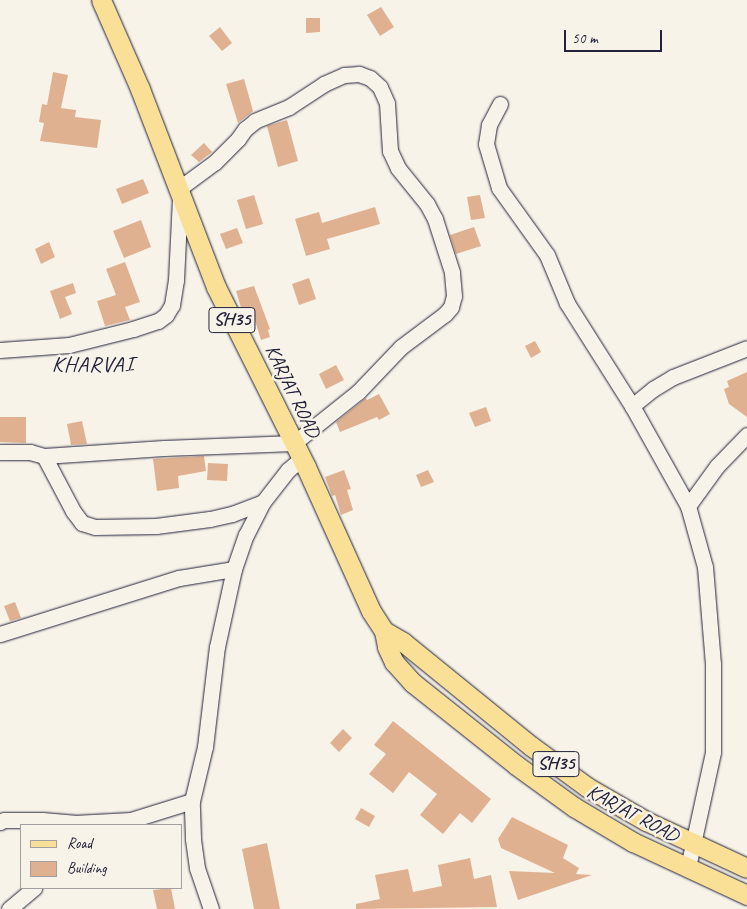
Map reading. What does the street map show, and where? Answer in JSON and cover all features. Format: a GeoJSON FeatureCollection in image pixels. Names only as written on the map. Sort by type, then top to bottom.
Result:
{"type":"FeatureCollection","features":[{"type":"Feature","properties":{"kind":"main road","name":"KARJAT ROAD"},"geometry":{"type":"LineString","coordinates":[[101,0],[140,90],[216,287],[298,451],[371,612],[384,631],[387,647],[394,662],[413,683],[516,765],[574,808],[633,842],[747,895]]}},
{"type":"Feature","properties":{"kind":"main road","name":"KARJAT ROAD"},"geometry":{"type":"LineString","coordinates":[[384,631],[403,642],[531,746],[587,787],[646,821],[747,868]]}},
{"type":"Feature","properties":{"kind":"street"},"geometry":{"type":"LineString","coordinates":[[0,350],[69,344],[158,321],[166,315],[172,305],[176,280],[179,194],[215,162],[245,129],[255,121],[289,108],[324,84],[344,75],[359,74],[370,78],[380,87],[386,103],[390,151],[398,168],[427,204],[435,219],[452,272],[454,296],[451,307],[445,314],[401,347],[298,451],[288,470],[263,502],[246,535],[234,569],[217,646],[205,747],[192,801],[193,838],[197,868],[211,909]]}},
{"type":"Feature","properties":{"kind":"street"},"geometry":{"type":"LineString","coordinates":[[500,104],[489,125],[486,144],[499,188],[548,255],[567,303],[632,406],[688,506],[705,567],[713,664],[714,752],[688,867]]}},
{"type":"Feature","properties":{"kind":"street"},"geometry":{"type":"LineString","coordinates":[[632,406],[653,389],[674,377],[747,348]]}},
{"type":"Feature","properties":{"kind":"street"},"geometry":{"type":"LineString","coordinates":[[688,506],[717,466],[747,435]]}},
{"type":"Feature","properties":{"kind":"street"},"geometry":{"type":"LineString","coordinates":[[0,452],[30,452],[44,456],[164,448],[298,451]]}},
{"type":"Feature","properties":{"kind":"street"},"geometry":{"type":"LineString","coordinates":[[44,456],[73,511],[82,523],[95,527],[156,526],[210,519],[232,514],[263,502]]}},
{"type":"Feature","properties":{"kind":"street"},"geometry":{"type":"LineString","coordinates":[[0,634],[180,578],[234,569]]}},
{"type":"Feature","properties":{"kind":"street"},"geometry":{"type":"LineString","coordinates":[[0,822],[4,820],[104,823],[131,820],[192,801]]}},
{"type":"Feature","properties":{"kind":"street"},"geometry":{"type":"LineString","coordinates":[[9,909],[33,889]]}},
{"type":"Feature","properties":{"kind":"building"},"geometry":{"type":"Polygon","coordinates":[[[381,7],[394,27],[380,36],[367,15],[381,7]]]}},
{"type":"Feature","properties":{"kind":"building"},"geometry":{"type":"Polygon","coordinates":[[[306,18],[320,18],[320,32],[306,33],[306,18]]]}},
{"type":"Feature","properties":{"kind":"building"},"geometry":{"type":"Polygon","coordinates":[[[220,27],[232,43],[222,51],[209,36],[220,27]]]}},
{"type":"Feature","properties":{"kind":"building"},"geometry":{"type":"Polygon","coordinates":[[[53,72],[68,75],[61,108],[76,110],[75,117],[101,120],[97,148],[40,141],[44,123],[39,122],[42,104],[47,105],[53,72]]]}},
{"type":"Feature","properties":{"kind":"building"},"geometry":{"type":"Polygon","coordinates":[[[244,79],[253,111],[238,123],[226,84],[244,79]]]}},
{"type":"Feature","properties":{"kind":"building"},"geometry":{"type":"Polygon","coordinates":[[[287,120],[298,161],[278,167],[267,126],[287,120]]]}},
{"type":"Feature","properties":{"kind":"building"},"geometry":{"type":"Polygon","coordinates":[[[204,143],[212,152],[199,162],[191,155],[204,143]]]}},
{"type":"Feature","properties":{"kind":"building"},"geometry":{"type":"Polygon","coordinates":[[[143,179],[149,193],[122,204],[116,189],[143,179]]]}},
{"type":"Feature","properties":{"kind":"building"},"geometry":{"type":"Polygon","coordinates":[[[254,195],[263,224],[246,229],[237,200],[254,195]]]}},
{"type":"Feature","properties":{"kind":"building"},"geometry":{"type":"Polygon","coordinates":[[[480,195],[485,218],[471,220],[467,197],[480,195]]]}},
{"type":"Feature","properties":{"kind":"building"},"geometry":{"type":"Polygon","coordinates":[[[375,207],[380,224],[327,239],[330,249],[306,256],[295,219],[319,212],[322,223],[375,207]]]}},
{"type":"Feature","properties":{"kind":"building"},"geometry":{"type":"Polygon","coordinates":[[[141,220],[151,247],[124,258],[113,231],[141,220]]]}},
{"type":"Feature","properties":{"kind":"building"},"geometry":{"type":"Polygon","coordinates":[[[474,227],[481,246],[456,254],[450,235],[474,227]]]}},
{"type":"Feature","properties":{"kind":"building"},"geometry":{"type":"Polygon","coordinates":[[[237,228],[243,243],[226,249],[220,234],[237,228]]]}},
{"type":"Feature","properties":{"kind":"building"},"geometry":{"type":"Polygon","coordinates":[[[49,242],[55,257],[41,264],[35,249],[49,242]]]}},
{"type":"Feature","properties":{"kind":"building"},"geometry":{"type":"Polygon","coordinates":[[[125,262],[140,302],[125,307],[130,320],[105,326],[97,301],[116,295],[106,269],[125,262]]]}},
{"type":"Feature","properties":{"kind":"building"},"geometry":{"type":"Polygon","coordinates":[[[309,278],[316,299],[299,305],[292,284],[309,278]]]}},
{"type":"Feature","properties":{"kind":"building"},"geometry":{"type":"Polygon","coordinates":[[[73,283],[76,293],[65,297],[72,314],[60,319],[50,291],[73,283]]]}},
{"type":"Feature","properties":{"kind":"building"},"geometry":{"type":"Polygon","coordinates":[[[254,286],[270,329],[268,330],[270,337],[261,340],[251,308],[242,311],[236,291],[254,286]]]}},
{"type":"Feature","properties":{"kind":"building"},"geometry":{"type":"Polygon","coordinates":[[[535,341],[541,352],[531,358],[525,346],[535,341]]]}},
{"type":"Feature","properties":{"kind":"building"},"geometry":{"type":"Polygon","coordinates":[[[336,365],[344,380],[326,389],[319,374],[336,365]]]}},
{"type":"Feature","properties":{"kind":"building"},"geometry":{"type":"Polygon","coordinates":[[[747,372],[747,417],[729,404],[724,389],[729,387],[727,381],[747,372]]]}},
{"type":"Feature","properties":{"kind":"building"},"geometry":{"type":"Polygon","coordinates":[[[379,394],[390,414],[379,420],[377,417],[340,432],[336,422],[366,398],[367,400],[379,394]]]}},
{"type":"Feature","properties":{"kind":"building"},"geometry":{"type":"Polygon","coordinates":[[[486,407],[491,421],[475,427],[469,413],[486,407]]]}},
{"type":"Feature","properties":{"kind":"building"},"geometry":{"type":"Polygon","coordinates":[[[0,417],[26,417],[26,443],[0,442],[0,417]]]}},
{"type":"Feature","properties":{"kind":"building"},"geometry":{"type":"Polygon","coordinates":[[[82,421],[87,444],[71,445],[67,424],[82,421]]]}},
{"type":"Feature","properties":{"kind":"building"},"geometry":{"type":"Polygon","coordinates":[[[204,456],[206,471],[178,476],[179,488],[157,491],[153,459],[204,456]]]}},
{"type":"Feature","properties":{"kind":"building"},"geometry":{"type":"Polygon","coordinates":[[[208,463],[228,464],[227,481],[207,480],[208,463]]]}},
{"type":"Feature","properties":{"kind":"building"},"geometry":{"type":"Polygon","coordinates":[[[344,470],[351,489],[347,490],[353,510],[341,515],[335,495],[332,496],[325,477],[344,470]]]}},
{"type":"Feature","properties":{"kind":"building"},"geometry":{"type":"Polygon","coordinates":[[[428,470],[434,482],[421,487],[416,475],[428,470]]]}},
{"type":"Feature","properties":{"kind":"building"},"geometry":{"type":"Polygon","coordinates":[[[15,602],[21,618],[10,621],[4,606],[15,602]]]}},
{"type":"Feature","properties":{"kind":"building"},"geometry":{"type":"Polygon","coordinates":[[[393,721],[491,799],[472,823],[460,813],[443,834],[420,815],[437,794],[409,772],[393,793],[369,774],[386,754],[374,745],[393,721]]]}},
{"type":"Feature","properties":{"kind":"building"},"geometry":{"type":"Polygon","coordinates":[[[343,729],[352,738],[339,752],[330,743],[343,729]]]}},
{"type":"Feature","properties":{"kind":"building"},"geometry":{"type":"Polygon","coordinates":[[[361,808],[375,816],[369,827],[355,819],[361,808]]]}},
{"type":"Feature","properties":{"kind":"building"},"geometry":{"type":"Polygon","coordinates":[[[512,817],[568,845],[563,858],[579,868],[576,874],[592,875],[518,900],[509,871],[555,873],[501,848],[498,839],[512,817]]]}},
{"type":"Feature","properties":{"kind":"building"},"geometry":{"type":"Polygon","coordinates":[[[267,843],[280,909],[254,909],[242,849],[267,843]]]}},
{"type":"Feature","properties":{"kind":"building"},"geometry":{"type":"Polygon","coordinates":[[[470,858],[474,879],[491,875],[497,907],[356,909],[356,904],[380,899],[375,875],[408,869],[413,892],[442,886],[438,865],[470,858]]]}},
{"type":"Feature","properties":{"kind":"building"},"geometry":{"type":"Polygon","coordinates":[[[171,889],[175,909],[157,909],[153,890],[171,889]]]}},
{"type":"Feature","properties":{"kind":"district","name":"KHARVAI"},"geometry":{"type":"Point","coordinates":[93,365]}}]}
